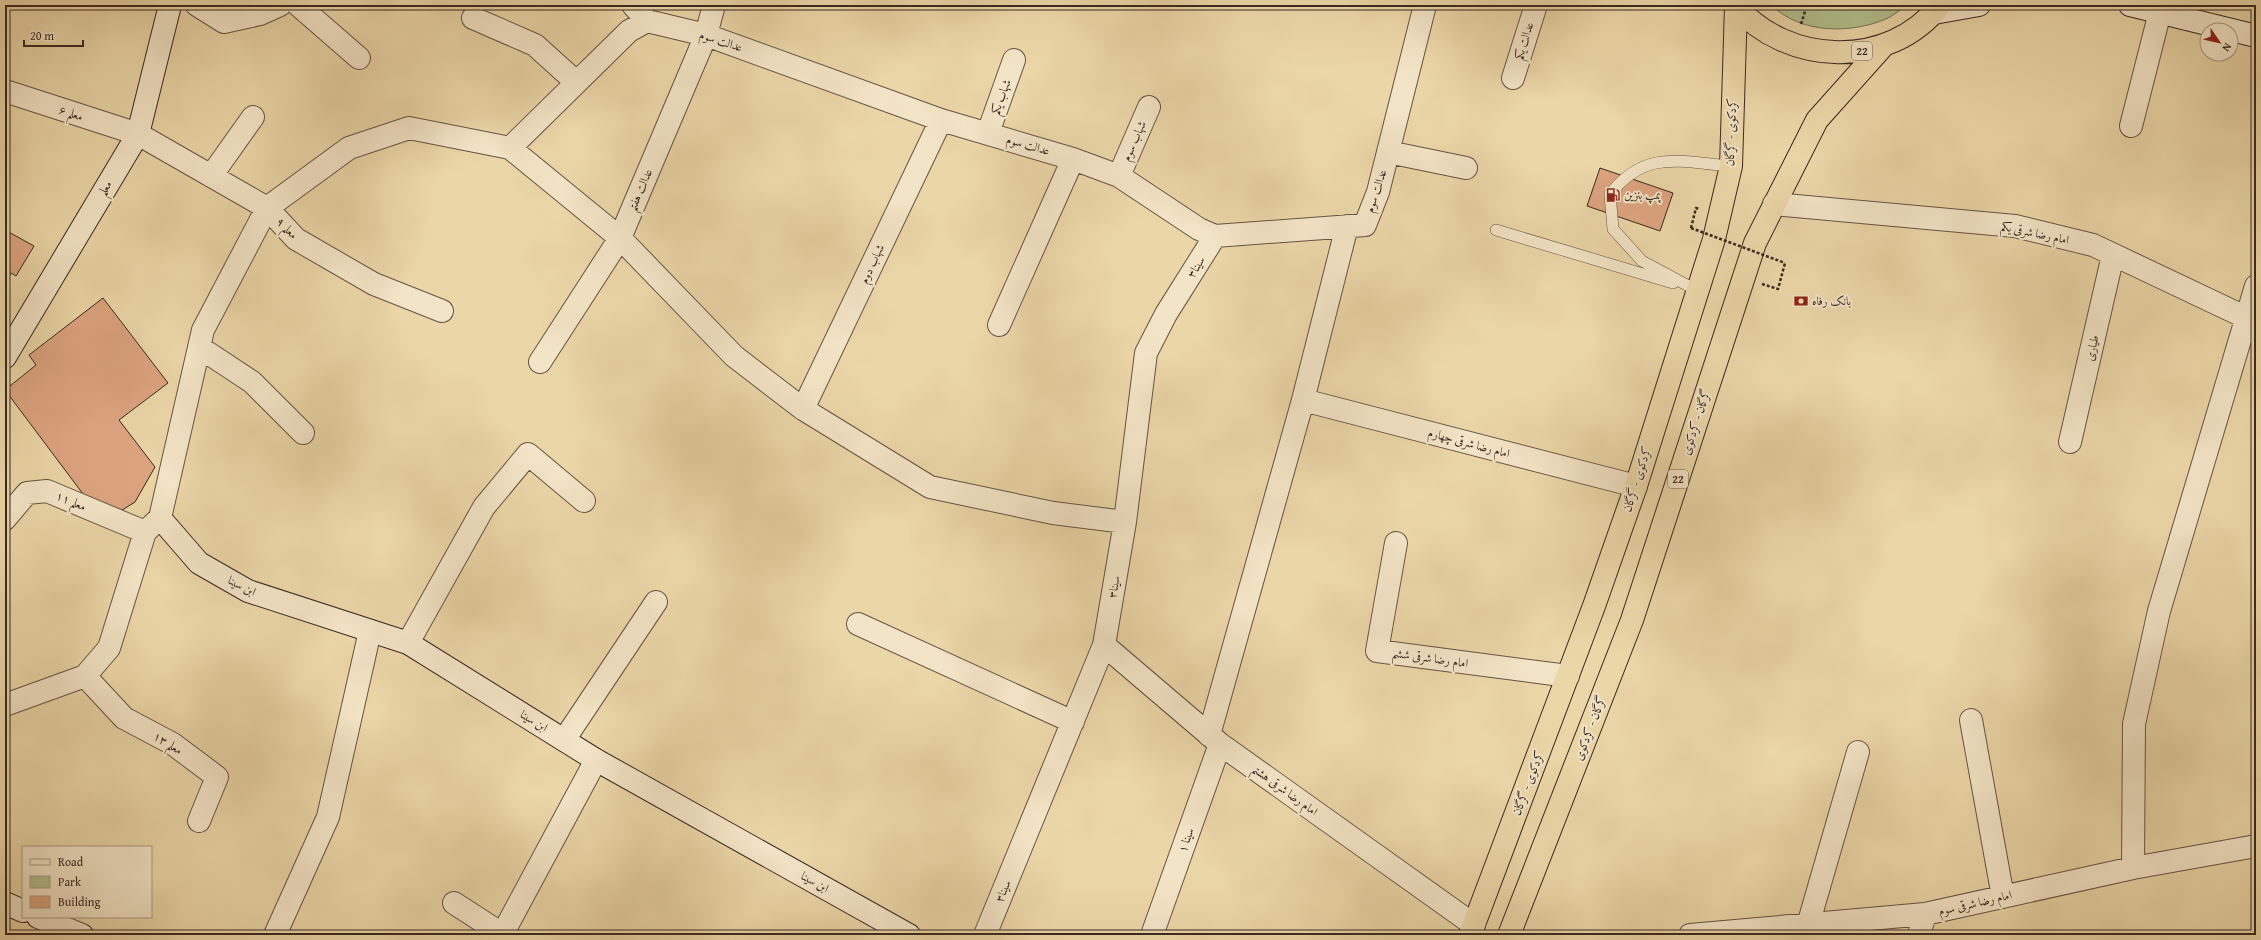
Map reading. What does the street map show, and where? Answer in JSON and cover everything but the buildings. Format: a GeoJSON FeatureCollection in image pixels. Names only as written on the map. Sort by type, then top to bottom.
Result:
{"type":"FeatureCollection","features":[{"type":"Feature","properties":{"kind":"highway","name":"22"},"geometry":{"type":"LineString","coordinates":[[1736,6],[1753,23],[1773,36],[1795,46],[1817,52],[1840,53],[1862,51],[1884,45],[1919,26],[1937,9]]}},
{"type":"Feature","properties":{"kind":"highway","name":"کردکوی - گرگان"},"geometry":{"type":"LineString","coordinates":[[1472,930],[1568,676],[1636,486],[1696,290],[1714,238],[1731,166],[1736,6]]}},
{"type":"Feature","properties":{"kind":"highway","name":"گرگان - کردکوی"},"geometry":{"type":"LineString","coordinates":[[1508,935],[1632,620],[1755,243],[1817,120],[1884,45]]}},
{"type":"Feature","properties":{"kind":"street","name":"معلم"},"geometry":{"type":"LineString","coordinates":[[5,357],[138,134],[170,5]]}},
{"type":"Feature","properties":{"kind":"street"},"geometry":{"type":"LineString","coordinates":[[197,5],[224,22],[260,14],[280,5]]}},
{"type":"Feature","properties":{"kind":"street"},"geometry":{"type":"LineString","coordinates":[[298,5],[359,58]]}},
{"type":"Feature","properties":{"kind":"street","name":"عدالت هفتم"},"geometry":{"type":"LineString","coordinates":[[540,362],[620,238],[706,35],[714,5]]}},
{"type":"Feature","properties":{"kind":"street","name":"عدالت سوم"},"geometry":{"type":"LineString","coordinates":[[510,148],[629,30],[640,13],[706,35],[941,120],[1074,159],[1119,176],[1199,229],[1215,236],[1365,225],[1378,192],[1425,5]]}},
{"type":"Feature","properties":{"kind":"street","name":"عدالت یکم"},"geometry":{"type":"LineString","coordinates":[[1513,78],[1536,5]]}},
{"type":"Feature","properties":{"kind":"street"},"geometry":{"type":"LineString","coordinates":[[1937,9],[1979,5]]}},
{"type":"Feature","properties":{"kind":"street"},"geometry":{"type":"LineString","coordinates":[[2130,5],[2256,36]]}},
{"type":"Feature","properties":{"kind":"street"},"geometry":{"type":"LineString","coordinates":[[2131,126],[2160,12]]}},
{"type":"Feature","properties":{"kind":"street"},"geometry":{"type":"LineString","coordinates":[[473,18],[535,45],[576,82]]}},
{"type":"Feature","properties":{"kind":"street","name":"شهاب یکم"},"geometry":{"type":"LineString","coordinates":[[988,133],[1014,60]]}},
{"type":"Feature","properties":{"kind":"street","name":"معلم ۶"},"geometry":{"type":"LineString","coordinates":[[5,91],[138,134]]}},
{"type":"Feature","properties":{"kind":"street","name":"شهاب سوم"},"geometry":{"type":"LineString","coordinates":[[1119,176],[1149,107]]}},
{"type":"Feature","properties":{"kind":"street"},"geometry":{"type":"LineString","coordinates":[[211,176],[253,117]]}},
{"type":"Feature","properties":{"kind":"street","name":"شهاب دوم"},"geometry":{"type":"LineString","coordinates":[[803,409],[941,120]]}},
{"type":"Feature","properties":{"kind":"street"},"geometry":{"type":"LineString","coordinates":[[5,705],[85,676],[109,648],[153,525],[203,330],[267,208],[350,148],[409,128],[510,148],[620,238],[734,356],[803,409],[930,487],[1053,513],[1125,522]]}},
{"type":"Feature","properties":{"kind":"street","name":"معلم ۹"},"geometry":{"type":"LineString","coordinates":[[138,134],[267,208],[296,239],[374,284],[442,310]]}},
{"type":"Feature","properties":{"kind":"street"},"geometry":{"type":"LineString","coordinates":[[1388,152],[1466,168]]}},
{"type":"Feature","properties":{"kind":"street"},"geometry":{"type":"LineString","coordinates":[[1000,325],[1074,159]]}},
{"type":"Feature","properties":{"kind":"street","name":"امام رضا شرقی یکم"},"geometry":{"type":"LineString","coordinates":[[1774,204],[2015,226],[2094,245],[2251,319]]}},
{"type":"Feature","properties":{"kind":"street","name":"سینا ۱"},"geometry":{"type":"LineString","coordinates":[[1152,935],[1214,739],[1347,226]]}},
{"type":"Feature","properties":{"kind":"street","name":"سینا۳"},"geometry":{"type":"LineString","coordinates":[[985,935],[1104,645],[1125,522],[1146,353],[1166,314],[1215,236]]}},
{"type":"Feature","properties":{"kind":"street","name":"طیاری"},"geometry":{"type":"LineString","coordinates":[[2070,442],[2113,255]]}},
{"type":"Feature","properties":{"kind":"street"},"geometry":{"type":"LineString","coordinates":[[2133,868],[2134,724],[2159,610],[2251,319],[2256,286]]}},
{"type":"Feature","properties":{"kind":"street"},"geometry":{"type":"LineString","coordinates":[[199,347],[252,382],[303,433]]}},
{"type":"Feature","properties":{"kind":"street","name":"امام رضا شرقی چهارم"},"geometry":{"type":"LineString","coordinates":[[1303,400],[1636,486]]}},
{"type":"Feature","properties":{"kind":"street"},"geometry":{"type":"LineString","coordinates":[[408,643],[484,507],[528,454],[584,501]]}},
{"type":"Feature","properties":{"kind":"street","name":"معلم ۱۱"},"geometry":{"type":"LineString","coordinates":[[5,519],[27,493],[47,491],[153,525]]}},
{"type":"Feature","properties":{"kind":"street","name":"ابن سینا"},"geometry":{"type":"LineString","coordinates":[[153,525],[199,563],[248,591],[408,643],[596,760],[909,935]]}},
{"type":"Feature","properties":{"kind":"street","name":"امام رضا شرقی ششم"},"geometry":{"type":"LineString","coordinates":[[1396,543],[1377,651],[1568,676]]}},
{"type":"Feature","properties":{"kind":"street"},"geometry":{"type":"LineString","coordinates":[[564,740],[656,602]]}},
{"type":"Feature","properties":{"kind":"street"},"geometry":{"type":"LineString","coordinates":[[858,624],[1073,722]]}},
{"type":"Feature","properties":{"kind":"street"},"geometry":{"type":"LineString","coordinates":[[275,935],[328,817],[370,631]]}},
{"type":"Feature","properties":{"kind":"street","name":"امام رضا شرقی هشتم"},"geometry":{"type":"LineString","coordinates":[[1104,645],[1214,739],[1472,930]]}},
{"type":"Feature","properties":{"kind":"street","name":"معلم ۱۳"},"geometry":{"type":"LineString","coordinates":[[85,676],[124,718],[173,744],[217,777],[199,821]]}},
{"type":"Feature","properties":{"kind":"street"},"geometry":{"type":"LineString","coordinates":[[1971,720],[2003,897]]}},
{"type":"Feature","properties":{"kind":"street"},"geometry":{"type":"LineString","coordinates":[[1808,925],[1858,752]]}},
{"type":"Feature","properties":{"kind":"street"},"geometry":{"type":"LineString","coordinates":[[454,904],[502,935],[596,760]]}},
{"type":"Feature","properties":{"kind":"street","name":"امام رضا شرقی سوم"},"geometry":{"type":"LineString","coordinates":[[1690,935],[1776,931],[1808,925],[1925,914],[2133,868],[2256,846]]}},
{"type":"Feature","properties":{"kind":"street"},"geometry":{"type":"LineString","coordinates":[[5,903],[22,911]]}},
{"type":"Feature","properties":{"kind":"street"},"geometry":{"type":"LineString","coordinates":[[1919,935],[1925,914]]}},
{"type":"Feature","properties":{"kind":"street"},"geometry":{"type":"LineString","coordinates":[[40,918],[82,935]]}},
{"type":"Feature","properties":{"kind":"lane"},"geometry":{"type":"LineString","coordinates":[[1696,290],[1642,261],[1613,228],[1610,194],[1622,178],[1634,170],[1662,160],[1731,166]]}},
{"type":"Feature","properties":{"kind":"lane"},"geometry":{"type":"LineString","coordinates":[[1496,230],[1696,290]]}},
{"type":"Feature","properties":{"kind":"path"},"geometry":{"type":"LineString","coordinates":[[1824,5],[1854,5]]}},
{"type":"Feature","properties":{"kind":"path"},"geometry":{"type":"LineString","coordinates":[[1696,208],[1691,228],[1785,263],[1778,289]]}},
{"type":"Feature","properties":{"kind":"green space"},"geometry":{"type":"Polygon","coordinates":[[[1771,5],[1907,5],[1886,19],[1872,24],[1842,29],[1811,26],[1797,22],[1783,15],[1771,5]]]}},
{"type":"Feature","properties":{"kind":"place","name":"پمپ بنزین"},"geometry":{"type":"Point","coordinates":[1613,195]}},
{"type":"Feature","properties":{"kind":"place","name":"بانک رفاه"},"geometry":{"type":"Point","coordinates":[1801,301]}}]}
